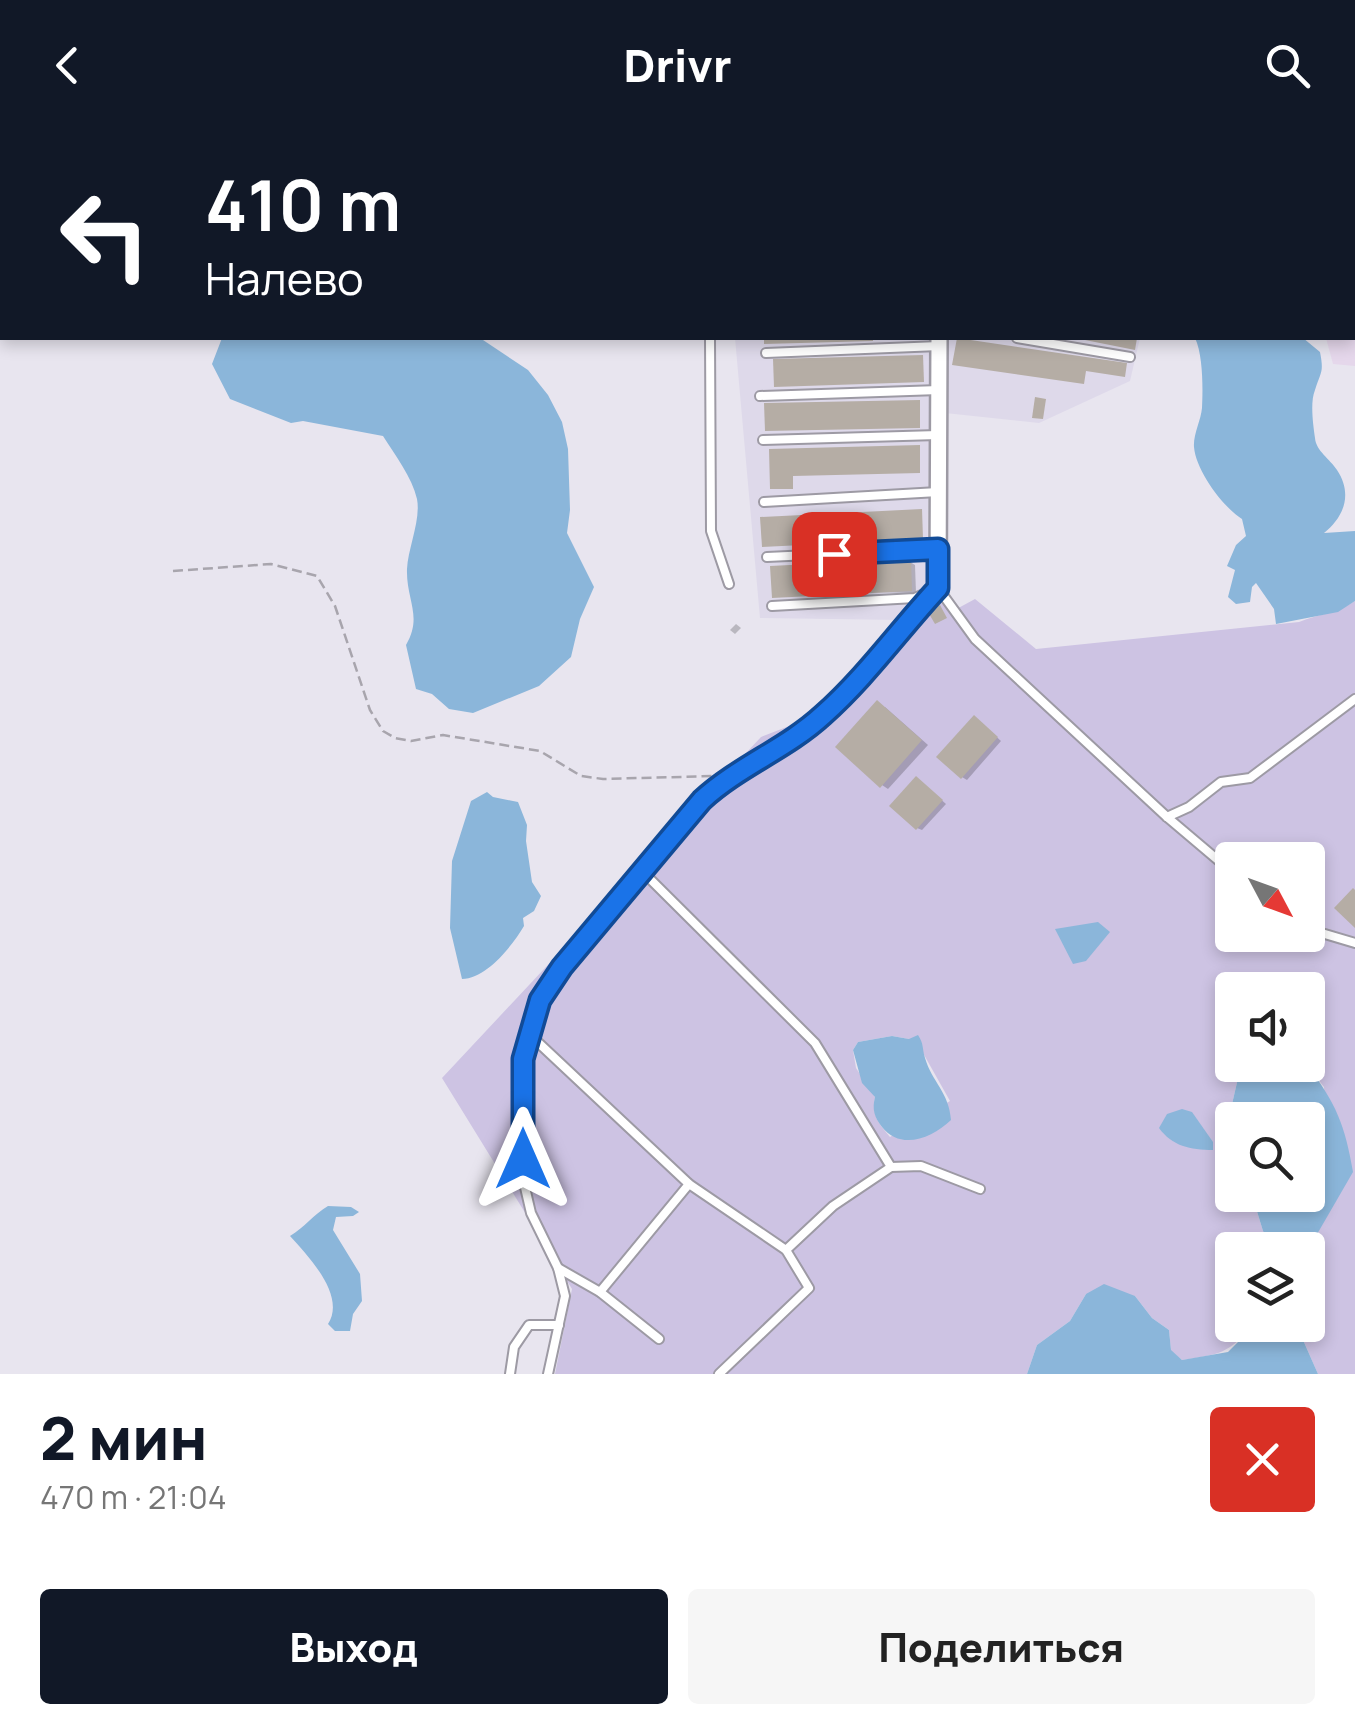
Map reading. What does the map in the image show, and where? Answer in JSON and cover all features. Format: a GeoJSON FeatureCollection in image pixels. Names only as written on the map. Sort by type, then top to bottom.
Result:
{"type":"FeatureCollection","features":[{"type":"Feature","properties":{"kind":"street"},"geometry":{"type":"LineString","coordinates":[[938,588],[939,342]]}},
{"type":"Feature","properties":{"kind":"lane"},"geometry":{"type":"LineString","coordinates":[[710,340],[710,531],[729,584]]}},
{"type":"Feature","properties":{"kind":"lane"},"geometry":{"type":"LineString","coordinates":[[1029,340],[1130,357]]}},
{"type":"Feature","properties":{"kind":"lane"},"geometry":{"type":"LineString","coordinates":[[766,353],[939,342]]}},
{"type":"Feature","properties":{"kind":"lane"},"geometry":{"type":"LineString","coordinates":[[760,396],[939,390]]}},
{"type":"Feature","properties":{"kind":"lane"},"geometry":{"type":"LineString","coordinates":[[762,440],[938,434]]}},
{"type":"Feature","properties":{"kind":"lane"},"geometry":{"type":"LineString","coordinates":[[764,502],[938,492]]}},
{"type":"Feature","properties":{"kind":"lane"},"geometry":{"type":"LineString","coordinates":[[767,557],[938,549]]}},
{"type":"Feature","properties":{"kind":"lane"},"geometry":{"type":"LineString","coordinates":[[772,606],[914,598],[938,588]]}},
{"type":"Feature","properties":{"kind":"lane"},"geometry":{"type":"LineString","coordinates":[[548,1374],[565,1296],[558,1268],[530,1213],[524,1183],[523,1059],[540,1000],[562,967],[702,800],[726,778],[785,745],[825,714],[938,588]]}},
{"type":"Feature","properties":{"kind":"lane"},"geometry":{"type":"LineString","coordinates":[[938,588],[974,639],[1215,858]]}},
{"type":"Feature","properties":{"kind":"lane"},"geometry":{"type":"LineString","coordinates":[[1167,817],[1220,782],[1250,778],[1355,699]]}},
{"type":"Feature","properties":{"kind":"lane"},"geometry":{"type":"LineString","coordinates":[[642,871],[815,1043],[891,1167]]}},
{"type":"Feature","properties":{"kind":"lane"},"geometry":{"type":"LineString","coordinates":[[1325,934],[1355,944]]}},
{"type":"Feature","properties":{"kind":"lane"},"geometry":{"type":"LineString","coordinates":[[528,1033],[689,1184],[786,1250],[809,1288],[719,1374]]}},
{"type":"Feature","properties":{"kind":"lane"},"geometry":{"type":"LineString","coordinates":[[786,1250],[833,1206],[891,1167],[921,1166],[980,1189]]}},
{"type":"Feature","properties":{"kind":"lane"},"geometry":{"type":"LineString","coordinates":[[600,1292],[689,1184]]}},
{"type":"Feature","properties":{"kind":"lane"},"geometry":{"type":"LineString","coordinates":[[558,1268],[600,1292],[659,1340]]}},
{"type":"Feature","properties":{"kind":"lane"},"geometry":{"type":"LineString","coordinates":[[510,1374],[514,1347],[529,1325],[559,1325]]}},
{"type":"Feature","properties":{"kind":"path"},"geometry":{"type":"LineString","coordinates":[[172,571],[271,564],[317,576],[345,631],[370,710],[383,731],[395,738],[411,741],[443,735],[540,750],[581,776],[603,780],[726,778]]}},
{"type":"Feature","properties":{"kind":"shaded area"},"geometry":{"type":"Polygon","coordinates":[[[735,340],[930,340],[927,590],[902,620],[760,618],[735,340]]]}},
{"type":"Feature","properties":{"kind":"shaded area"},"geometry":{"type":"Polygon","coordinates":[[[948,340],[1140,340],[1130,381],[1039,423],[945,413],[948,340]]]}},
{"type":"Feature","properties":{"kind":"shaded area"},"geometry":{"type":"Polygon","coordinates":[[[1327,340],[1355,340],[1355,366],[1333,364],[1327,340]]]}},
{"type":"Feature","properties":{"kind":"shaded area"},"geometry":{"type":"Polygon","coordinates":[[[927,590],[951,612],[975,599],[1036,649],[1299,622],[1355,601],[1355,1374],[1318,1374],[1304,1342],[1325,1342],[1325,1232],[1318,1232],[1331,1208],[1324,1087],[1320,1082],[1325,1082],[1325,972],[1215,972],[1215,1082],[1237,1082],[1233,1102],[1215,1102],[1215,1212],[1257,1212],[1263,1231],[1276,1232],[1215,1232],[1215,1342],[1237,1342],[1230,1347],[1182,1360],[1171,1351],[1169,1330],[1152,1318],[1135,1296],[1086,1294],[1070,1321],[1037,1345],[1027,1374],[555,1374],[572,1289],[442,1078],[761,737],[810,718],[927,590]],[[892,1036],[858,1042],[853,1050],[856,1068],[875,1097],[875,1114],[890,1137],[950,1101],[923,1053],[909,1039],[892,1036]]]}},
{"type":"Feature","properties":{"kind":"water"},"geometry":{"type":"Polygon","coordinates":[[[221,340],[483,340],[528,370],[548,395],[562,422],[568,449],[567,533],[594,587],[580,619],[571,657],[539,686],[473,713],[449,709],[432,694],[416,689],[406,645],[414,616],[407,569],[418,507],[407,474],[383,436],[303,421],[291,423],[230,399],[212,364],[221,340]]]}},
{"type":"Feature","properties":{"kind":"water"},"geometry":{"type":"Polygon","coordinates":[[[1196,340],[1305,340],[1320,352],[1321,372],[1313,395],[1315,438],[1345,488],[1341,512],[1324,533],[1355,531],[1355,601],[1338,612],[1276,624],[1274,609],[1256,583],[1250,602],[1236,604],[1228,597],[1235,570],[1227,566],[1236,545],[1246,536],[1242,519],[1212,488],[1196,456],[1194,442],[1202,391],[1196,340]]]}},
{"type":"Feature","properties":{"kind":"water"},"geometry":{"type":"Polygon","coordinates":[[[487,792],[518,802],[527,825],[532,882],[541,896],[498,960],[481,973],[462,979],[450,928],[452,861],[471,801],[487,792]]]}},
{"type":"Feature","properties":{"kind":"water"},"geometry":{"type":"Polygon","coordinates":[[[1098,922],[1110,932],[1086,961],[1073,964],[1055,929],[1098,922]]]}},
{"type":"Feature","properties":{"kind":"water"},"geometry":{"type":"Polygon","coordinates":[[[918,1035],[951,1120],[926,1136],[898,1139],[877,1120],[875,1097],[862,1083],[853,1050],[858,1042],[918,1035]]]}},
{"type":"Feature","properties":{"kind":"water"},"geometry":{"type":"Polygon","coordinates":[[[1237,1082],[1319,1082],[1325,1091],[1343,1128],[1353,1172],[1318,1232],[1264,1232],[1257,1212],[1325,1212],[1325,1102],[1233,1102],[1237,1082]]]}},
{"type":"Feature","properties":{"kind":"water"},"geometry":{"type":"Polygon","coordinates":[[[1182,1109],[1192,1112],[1213,1142],[1213,1150],[1182,1146],[1159,1128],[1167,1114],[1182,1109]]]}},
{"type":"Feature","properties":{"kind":"water"},"geometry":{"type":"Polygon","coordinates":[[[328,1206],[351,1207],[359,1212],[336,1217],[333,1230],[360,1274],[362,1301],[353,1314],[350,1331],[335,1331],[328,1324],[332,1313],[329,1290],[316,1266],[290,1236],[328,1206]]]}},
{"type":"Feature","properties":{"kind":"water"},"geometry":{"type":"Polygon","coordinates":[[[1104,1284],[1135,1296],[1152,1318],[1169,1330],[1171,1350],[1182,1360],[1228,1352],[1238,1342],[1304,1342],[1318,1374],[1027,1374],[1037,1345],[1070,1321],[1086,1294],[1104,1284]]]}},
{"type":"Feature","properties":{"kind":"building"},"geometry":{"type":"Polygon","coordinates":[[[764,340],[873,340],[873,341],[764,344],[764,340]]]}},
{"type":"Feature","properties":{"kind":"building"},"geometry":{"type":"Polygon","coordinates":[[[957,340],[1127,363],[1125,377],[1086,371],[1084,384],[952,365],[957,340]]]}},
{"type":"Feature","properties":{"kind":"building"},"geometry":{"type":"Polygon","coordinates":[[[1085,340],[1137,340],[1135,350],[1085,340]]]}},
{"type":"Feature","properties":{"kind":"building"},"geometry":{"type":"Polygon","coordinates":[[[923,355],[924,382],[774,387],[773,359],[923,355]]]}},
{"type":"Feature","properties":{"kind":"building"},"geometry":{"type":"Polygon","coordinates":[[[1035,397],[1046,399],[1043,419],[1032,418],[1035,397]]]}},
{"type":"Feature","properties":{"kind":"building"},"geometry":{"type":"Polygon","coordinates":[[[920,400],[920,428],[765,431],[764,403],[920,400]]]}},
{"type":"Feature","properties":{"kind":"building"},"geometry":{"type":"Polygon","coordinates":[[[920,445],[920,473],[793,476],[793,489],[770,489],[769,449],[920,445]]]}},
{"type":"Feature","properties":{"kind":"building"},"geometry":{"type":"Polygon","coordinates":[[[922,509],[923,539],[762,547],[760,517],[922,509]]]}},
{"type":"Feature","properties":{"kind":"building"},"geometry":{"type":"Polygon","coordinates":[[[911,559],[912,591],[772,598],[770,566],[911,559]]]}},
{"type":"Feature","properties":{"kind":"building"},"geometry":{"type":"Polygon","coordinates":[[[940,605],[947,618],[935,624],[928,612],[940,605]]]}},
{"type":"Feature","properties":{"kind":"building"},"geometry":{"type":"Polygon","coordinates":[[[877,700],[922,740],[880,788],[835,747],[877,700]]]}},
{"type":"Feature","properties":{"kind":"building"},"geometry":{"type":"Polygon","coordinates":[[[974,715],[998,737],[961,779],[936,757],[974,715]]]}},
{"type":"Feature","properties":{"kind":"building"},"geometry":{"type":"Polygon","coordinates":[[[916,776],[943,800],[916,830],[889,806],[916,776]]]}},
{"type":"Feature","properties":{"kind":"building"},"geometry":{"type":"Polygon","coordinates":[[[1355,890],[1355,928],[1334,908],[1355,890]]]}},
{"type":"Feature","properties":{"kind":"route"},"geometry":{"type":"LineString","coordinates":[[523,1159],[523,1059],[528,1033],[540,1000],[562,967],[702,800],[726,778],[785,745],[825,714],[938,588],[938,549],[834,554]]}}]}
